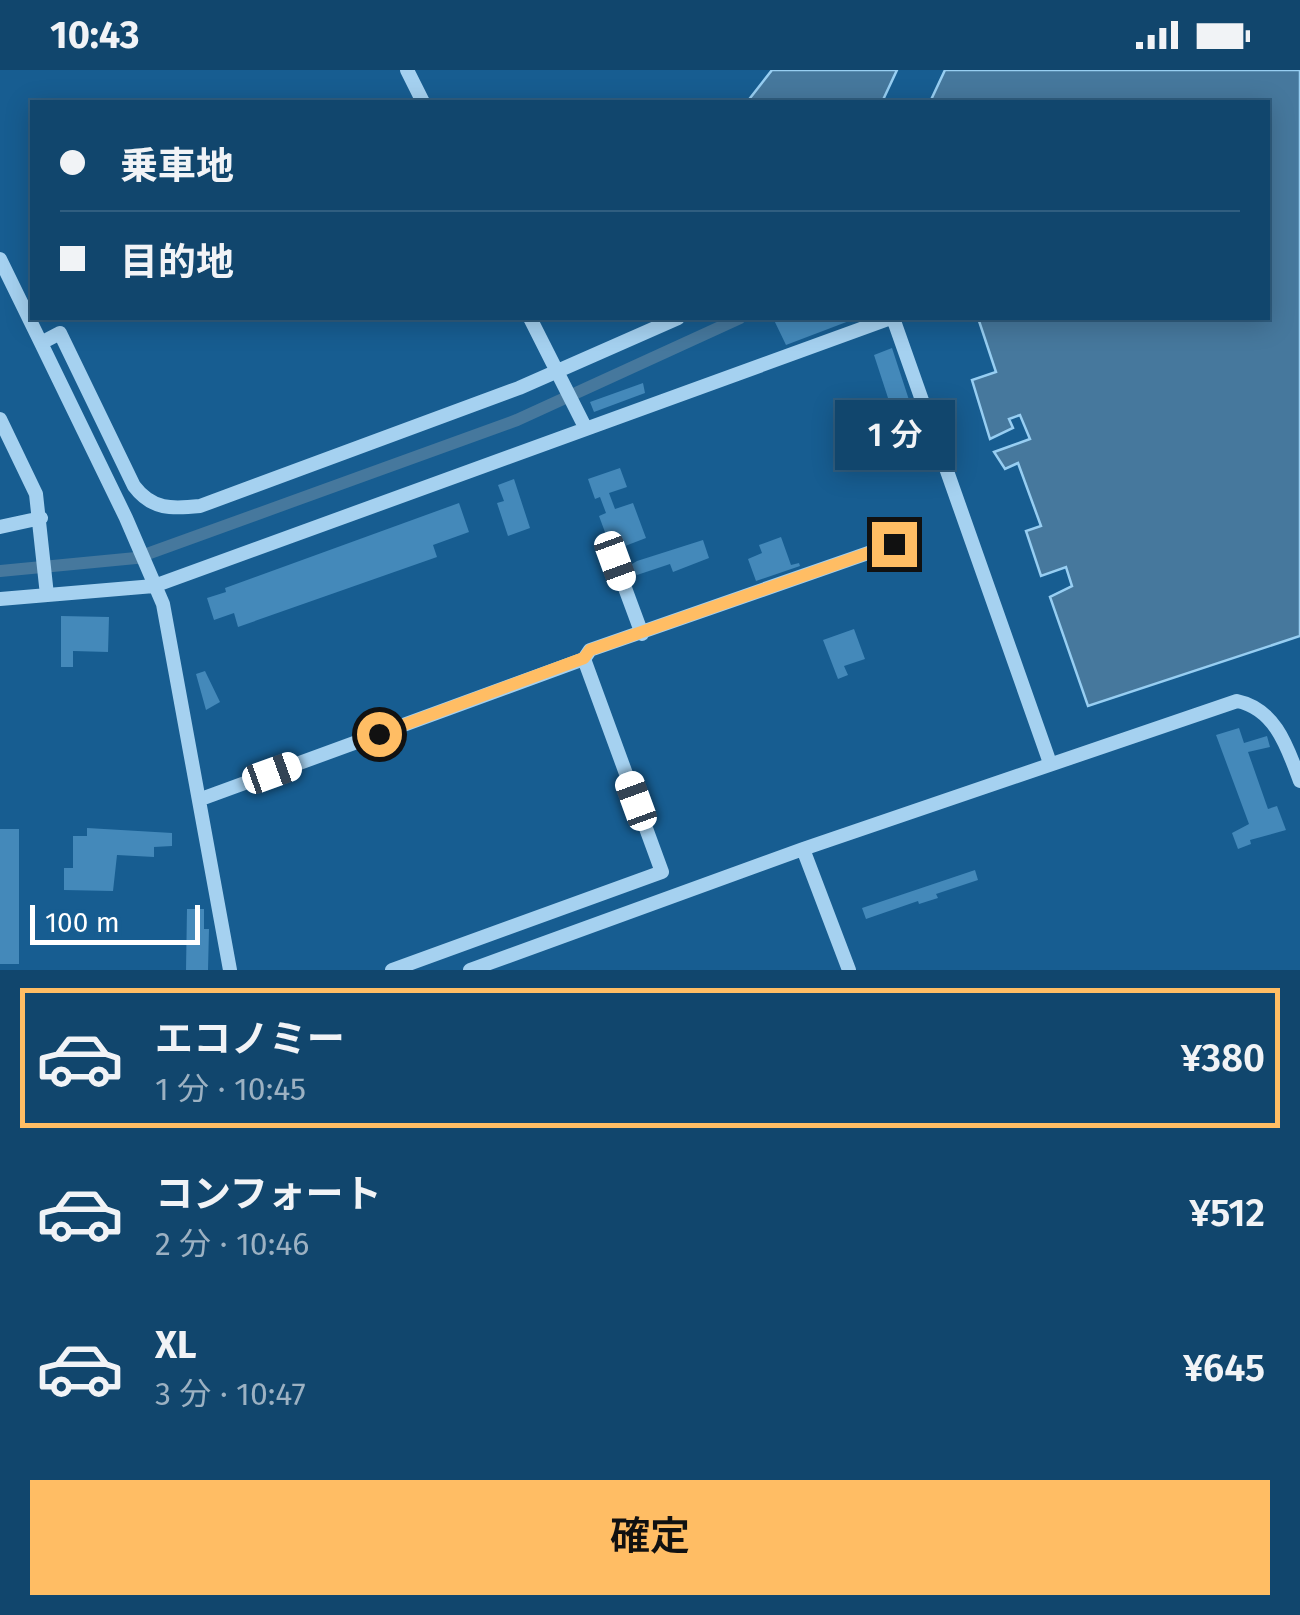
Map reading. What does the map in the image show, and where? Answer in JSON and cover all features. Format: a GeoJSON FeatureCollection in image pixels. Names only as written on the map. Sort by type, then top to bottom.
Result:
{"type":"FeatureCollection","features":[{"type":"Feature","properties":{"kind":"lane"},"geometry":{"type":"LineString","coordinates":[[407,70],[422,100]]}},
{"type":"Feature","properties":{"kind":"lane"},"geometry":{"type":"LineString","coordinates":[[0,259],[163,604],[230,970]]}},
{"type":"Feature","properties":{"kind":"lane"},"geometry":{"type":"LineString","coordinates":[[531,320],[585,425]]}},
{"type":"Feature","properties":{"kind":"lane"},"geometry":{"type":"LineString","coordinates":[[41,343],[60,333],[134,486],[156,506],[174,508],[200,506],[560,376],[674,320]]}},
{"type":"Feature","properties":{"kind":"lane"},"geometry":{"type":"LineString","coordinates":[[0,599],[150,579],[886,320]]}},
{"type":"Feature","properties":{"kind":"lane"},"geometry":{"type":"LineString","coordinates":[[893,320],[1050,763]]}},
{"type":"Feature","properties":{"kind":"lane"},"geometry":{"type":"LineString","coordinates":[[0,420],[36,494],[47,590]]}},
{"type":"Feature","properties":{"kind":"lane"},"geometry":{"type":"LineString","coordinates":[[0,527],[41,518]]}},
{"type":"Feature","properties":{"kind":"lane"},"geometry":{"type":"LineString","coordinates":[[201,799],[584,658],[590,650],[894,544]]}},
{"type":"Feature","properties":{"kind":"lane"},"geometry":{"type":"LineString","coordinates":[[615,561],[642,634]]}},
{"type":"Feature","properties":{"kind":"lane"},"geometry":{"type":"LineString","coordinates":[[392,970],[662,872],[584,658]]}},
{"type":"Feature","properties":{"kind":"lane"},"geometry":{"type":"LineString","coordinates":[[470,970],[803,849],[1237,701],[1248,704],[1282,733],[1300,782]]}},
{"type":"Feature","properties":{"kind":"lane"},"geometry":{"type":"LineString","coordinates":[[803,849],[849,970]]}},
{"type":"Feature","properties":{"kind":"water"},"geometry":{"type":"Polygon","coordinates":[[[772,70],[897,70],[883,100],[749,100],[772,70]]]}},
{"type":"Feature","properties":{"kind":"water"},"geometry":{"type":"Polygon","coordinates":[[[945,70],[1300,70],[1300,636],[1088,706],[1050,597],[1072,586],[1066,567],[1041,576],[1026,531],[1041,526],[1018,463],[1005,469],[994,452],[1030,439],[1020,415],[1009,419],[1013,428],[990,439],[972,380],[996,372],[979,320],[1270,320],[1270,100],[931,100],[945,70]]]}},
{"type":"Feature","properties":{"kind":"building"},"geometry":{"type":"Polygon","coordinates":[[[774,320],[852,320],[786,345],[774,320]]]}},
{"type":"Feature","properties":{"kind":"building"},"geometry":{"type":"Polygon","coordinates":[[[892,348],[929,461],[914,467],[874,355],[892,348]]]}},
{"type":"Feature","properties":{"kind":"building"},"geometry":{"type":"Polygon","coordinates":[[[643,383],[645,393],[594,412],[590,402],[643,383]]]}},
{"type":"Feature","properties":{"kind":"building"},"geometry":{"type":"Polygon","coordinates":[[[620,468],[627,487],[609,493],[615,509],[633,503],[646,538],[612,551],[599,516],[606,513],[600,497],[595,499],[588,479],[620,468]]]}},
{"type":"Feature","properties":{"kind":"building"},"geometry":{"type":"Polygon","coordinates":[[[514,479],[530,528],[508,536],[497,503],[504,501],[498,485],[514,479]]]}},
{"type":"Feature","properties":{"kind":"building"},"geometry":{"type":"Polygon","coordinates":[[[459,503],[469,532],[433,545],[437,557],[238,627],[234,613],[214,620],[207,598],[226,592],[225,588],[459,503]]]}},
{"type":"Feature","properties":{"kind":"building"},"geometry":{"type":"Polygon","coordinates":[[[781,537],[791,565],[800,566],[756,581],[748,559],[762,553],[759,545],[781,537]]]}},
{"type":"Feature","properties":{"kind":"building"},"geometry":{"type":"Polygon","coordinates":[[[703,540],[709,558],[673,572],[670,564],[635,573],[632,564],[637,561],[703,540]]]}},
{"type":"Feature","properties":{"kind":"building"},"geometry":{"type":"Polygon","coordinates":[[[61,616],[109,617],[108,652],[73,651],[73,667],[61,667],[61,616]]]}},
{"type":"Feature","properties":{"kind":"building"},"geometry":{"type":"Polygon","coordinates":[[[854,629],[865,659],[844,666],[848,675],[838,679],[823,640],[854,629]]]}},
{"type":"Feature","properties":{"kind":"building"},"geometry":{"type":"Polygon","coordinates":[[[205,671],[220,702],[206,710],[196,674],[205,671]]]}},
{"type":"Feature","properties":{"kind":"building"},"geometry":{"type":"Polygon","coordinates":[[[1239,728],[1244,743],[1267,736],[1270,747],[1248,752],[1268,809],[1277,806],[1286,830],[1250,840],[1251,844],[1238,849],[1232,833],[1249,824],[1216,735],[1239,728]]]}},
{"type":"Feature","properties":{"kind":"building"},"geometry":{"type":"Polygon","coordinates":[[[87,828],[172,833],[172,846],[154,847],[154,857],[117,855],[113,891],[64,890],[64,868],[73,868],[73,836],[87,836],[87,828]]]}},
{"type":"Feature","properties":{"kind":"building"},"geometry":{"type":"Polygon","coordinates":[[[0,829],[19,829],[19,964],[0,964],[0,829]]]}},
{"type":"Feature","properties":{"kind":"building"},"geometry":{"type":"Polygon","coordinates":[[[975,870],[978,880],[936,894],[938,898],[866,919],[862,908],[975,870]]]}},
{"type":"Feature","properties":{"kind":"building"},"geometry":{"type":"Polygon","coordinates":[[[187,909],[204,909],[204,929],[209,929],[208,970],[186,970],[187,909]]]}},
{"type":"Feature","properties":{"kind":"waterway"},"geometry":{"type":"LineString","coordinates":[[0,571],[136,558],[517,420],[736,320]]}},
{"type":"Feature","properties":{"kind":"route"},"geometry":{"type":"LineString","coordinates":[[379,734],[584,658],[590,650],[894,544]]}}]}
